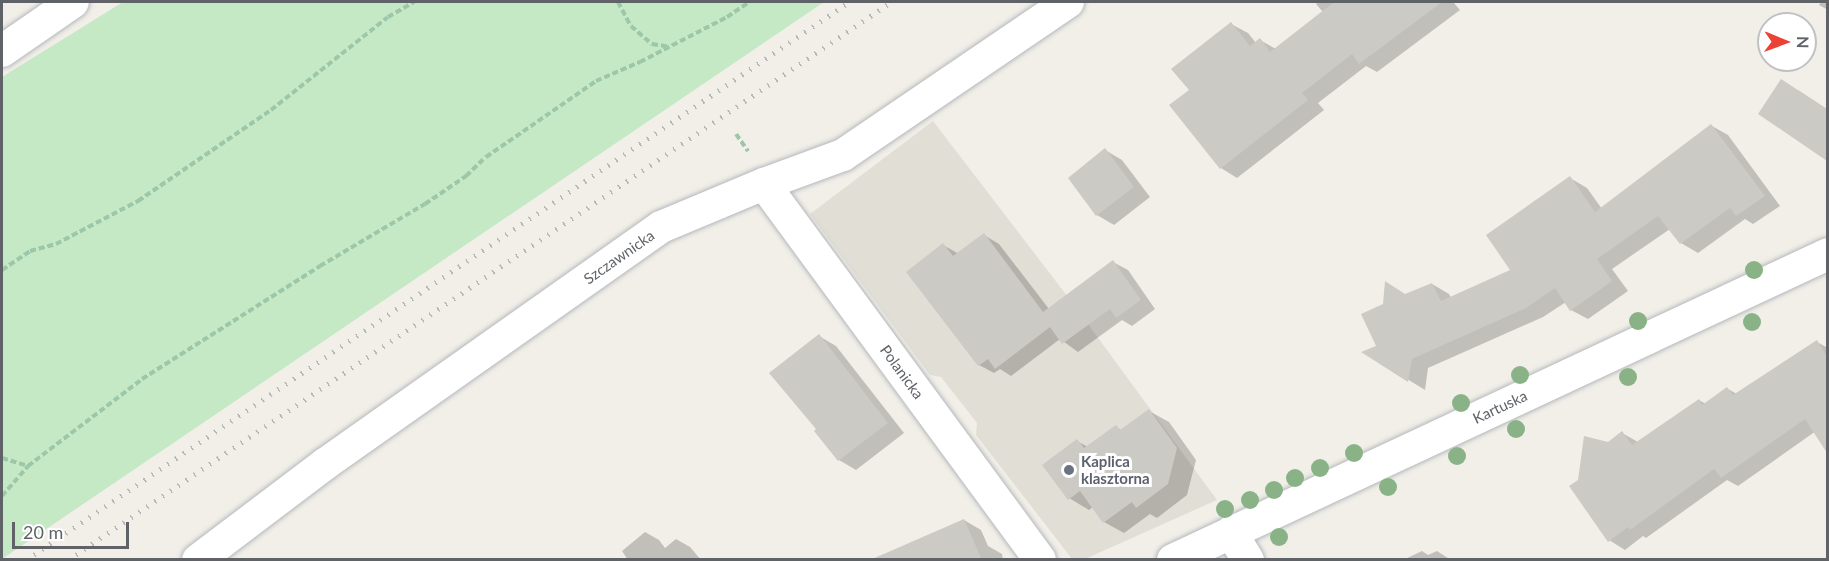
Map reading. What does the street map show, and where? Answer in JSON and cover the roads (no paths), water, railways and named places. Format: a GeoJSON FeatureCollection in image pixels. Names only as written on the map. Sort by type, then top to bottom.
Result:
{"type":"FeatureCollection","features":[{"type":"Feature","properties":{"kind":"street"},"geometry":{"type":"LineString","coordinates":[[2,51],[73,2]]}},
{"type":"Feature","properties":{"kind":"street","name":"Szczawnicka"},"geometry":{"type":"LineString","coordinates":[[198,560],[325,464],[662,227],[764,184],[843,155],[1068,2]]}},
{"type":"Feature","properties":{"kind":"street","name":"Polanicka"},"geometry":{"type":"LineString","coordinates":[[764,184],[1040,560]]}},
{"type":"Feature","properties":{"kind":"street","name":"Kartuska"},"geometry":{"type":"LineString","coordinates":[[1173,560],[1827,254]]}},
{"type":"Feature","properties":{"kind":"street"},"geometry":{"type":"LineString","coordinates":[[1232,532],[1248,560]]}},
{"type":"Feature","properties":{"kind":"railway"},"geometry":{"type":"LineString","coordinates":[[26,560],[849,2]]}},
{"type":"Feature","properties":{"kind":"railway"},"geometry":{"type":"LineString","coordinates":[[68,560],[891,2]]}},
{"type":"Feature","properties":{"kind":"place","name":"Kaplica klasztorna"},"geometry":{"type":"Point","coordinates":[1069,470]}}]}
